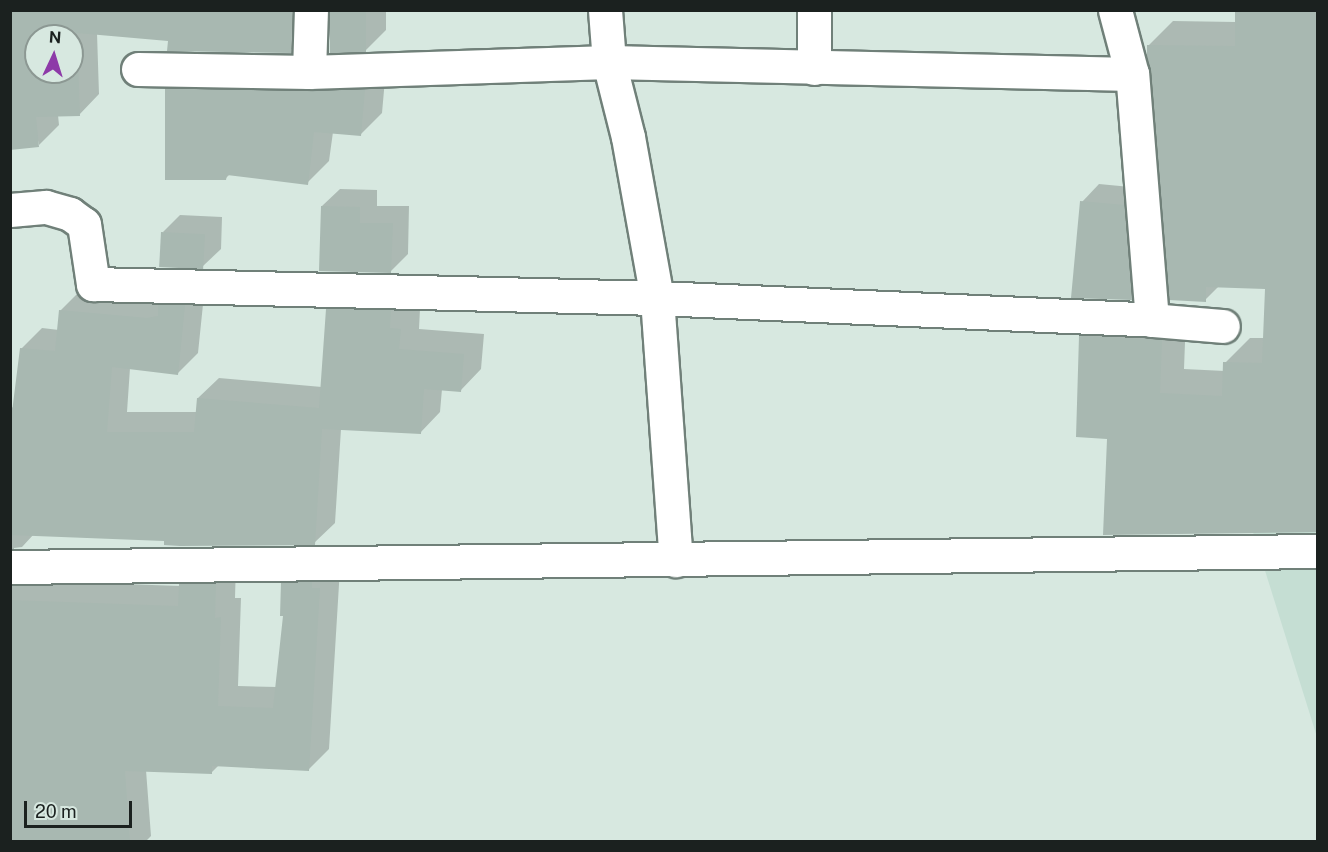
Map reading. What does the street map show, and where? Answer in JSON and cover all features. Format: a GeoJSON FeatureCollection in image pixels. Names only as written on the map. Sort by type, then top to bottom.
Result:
{"type":"FeatureCollection","features":[{"type":"Feature","properties":{"kind":"street"},"geometry":{"type":"LineString","coordinates":[[309,72],[311,10]]}},
{"type":"Feature","properties":{"kind":"street"},"geometry":{"type":"LineString","coordinates":[[605,10],[609,62],[628,137],[657,298],[676,560]]}},
{"type":"Feature","properties":{"kind":"street"},"geometry":{"type":"LineString","coordinates":[[814,10],[814,68]]}},
{"type":"Feature","properties":{"kind":"street"},"geometry":{"type":"LineString","coordinates":[[1115,10],[1132,74],[1152,320]]}},
{"type":"Feature","properties":{"kind":"street"},"geometry":{"type":"LineString","coordinates":[[138,69],[309,72],[609,62],[1132,74]]}},
{"type":"Feature","properties":{"kind":"street"},"geometry":{"type":"LineString","coordinates":[[10,210],[46,207],[70,214],[84,225],[93,284],[657,298],[1152,320],[1223,326]]}},
{"type":"Feature","properties":{"kind":"street"},"geometry":{"type":"LineString","coordinates":[[10,567],[1317,551]]}},
{"type":"Feature","properties":{"kind":"shaded area"},"geometry":{"type":"Polygon","coordinates":[[[1227,449],[1317,452],[1317,737],[1227,449]]]}},
{"type":"Feature","properties":{"kind":"building"},"geometry":{"type":"Polygon","coordinates":[[[10,10],[292,10],[291,53],[167,51],[168,41],[84,34],[84,24],[24,24],[24,84],[79,84],[80,116],[36,117],[39,147],[10,150],[10,10]]]}},
{"type":"Feature","properties":{"kind":"building"},"geometry":{"type":"Polygon","coordinates":[[[330,10],[366,10],[366,53],[330,53],[330,10]]]}},
{"type":"Feature","properties":{"kind":"building"},"geometry":{"type":"Polygon","coordinates":[[[1235,10],[1317,10],[1317,532],[1103,535],[1107,439],[1076,437],[1079,336],[1162,340],[1160,393],[1222,396],[1223,362],[1262,363],[1265,289],[1206,287],[1206,302],[1169,300],[1147,56],[1147,45],[1235,46],[1235,10]]]}},
{"type":"Feature","properties":{"kind":"building"},"geometry":{"type":"Polygon","coordinates":[[[165,88],[365,89],[361,136],[314,132],[308,185],[227,175],[226,180],[165,180],[165,88]]]}},
{"type":"Feature","properties":{"kind":"building"},"geometry":{"type":"Polygon","coordinates":[[[1080,201],[1124,205],[1132,300],[1071,298],[1080,201]]]}},
{"type":"Feature","properties":{"kind":"building"},"geometry":{"type":"Polygon","coordinates":[[[321,206],[360,207],[360,223],[393,223],[391,273],[319,271],[321,206]]]}},
{"type":"Feature","properties":{"kind":"building"},"geometry":{"type":"Polygon","coordinates":[[[161,232],[205,234],[203,269],[159,267],[161,232]]]}},
{"type":"Feature","properties":{"kind":"building"},"geometry":{"type":"Polygon","coordinates":[[[158,304],[185,305],[178,375],[112,367],[107,432],[194,432],[197,398],[319,408],[326,309],[391,310],[390,328],[401,329],[399,349],[464,354],[461,392],[424,389],[421,434],[322,429],[315,545],[180,546],[164,545],[164,541],[10,535],[10,428],[20,348],[55,351],[59,310],[147,318],[158,316],[158,304]]]}},
{"type":"Feature","properties":{"kind":"building"},"geometry":{"type":"Polygon","coordinates":[[[281,582],[312,582],[312,588],[320,588],[309,771],[212,766],[212,774],[125,771],[130,842],[10,842],[10,600],[178,606],[179,584],[216,583],[215,618],[221,617],[218,706],[273,708],[283,616],[280,616],[281,582]]]}}]}
